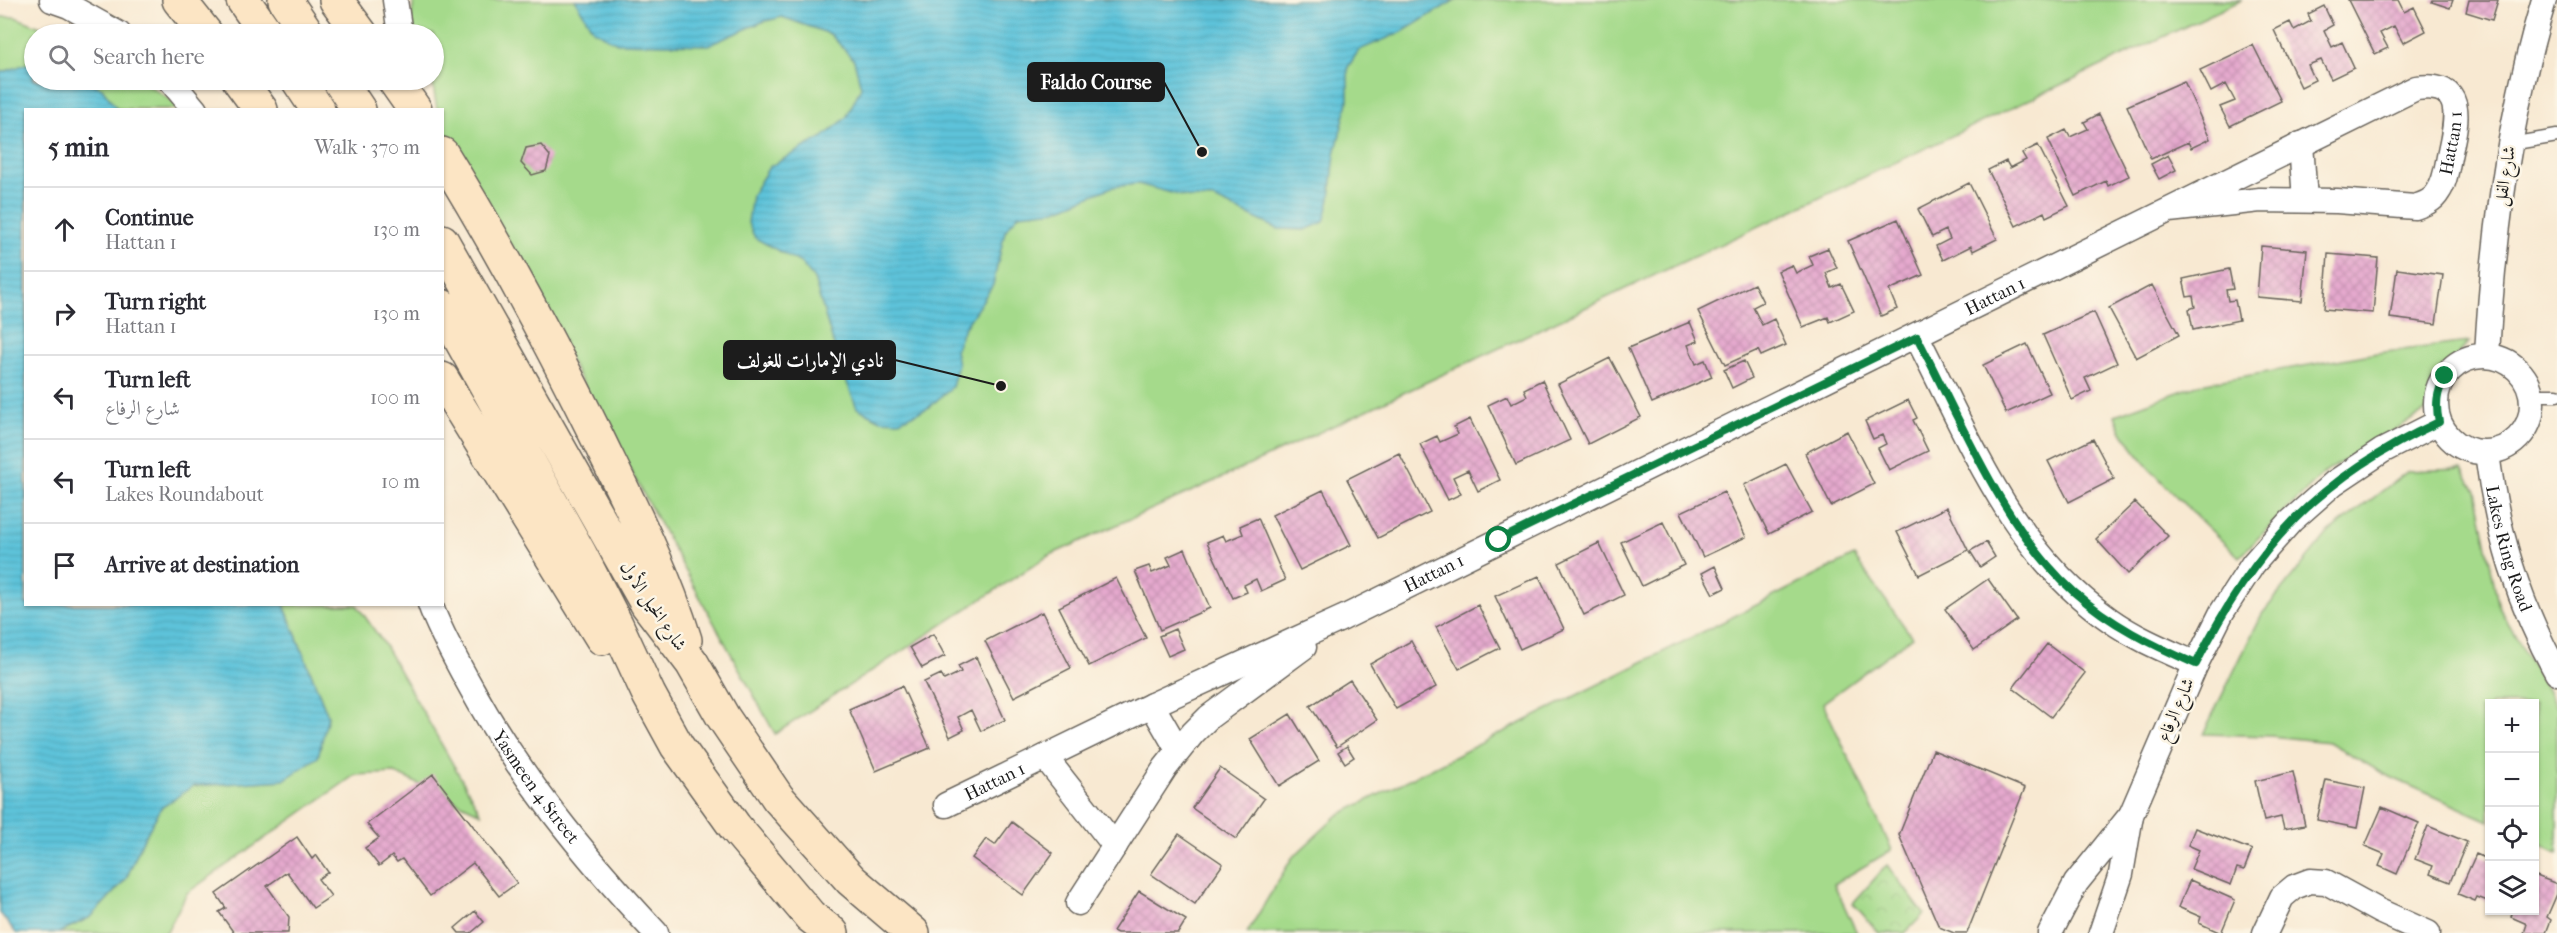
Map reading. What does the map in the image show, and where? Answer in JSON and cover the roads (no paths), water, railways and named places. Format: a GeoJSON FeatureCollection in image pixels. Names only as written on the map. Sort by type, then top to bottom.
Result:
{"type":"FeatureCollection","features":[{"type":"Feature","properties":{"kind":"main road"},"geometry":{"type":"LineString","coordinates":[[179,0],[198,24]]}},
{"type":"Feature","properties":{"kind":"main road"},"geometry":{"type":"LineString","coordinates":[[243,0],[260,24]]}},
{"type":"Feature","properties":{"kind":"main road"},"geometry":{"type":"LineString","coordinates":[[285,0],[301,24]]}},
{"type":"Feature","properties":{"kind":"main road"},"geometry":{"type":"LineString","coordinates":[[336,0],[354,24]]}},
{"type":"Feature","properties":{"kind":"main road"},"geometry":{"type":"LineString","coordinates":[[246,90],[260,108]]}},
{"type":"Feature","properties":{"kind":"main road"},"geometry":{"type":"LineString","coordinates":[[305,90],[317,108]]}},
{"type":"Feature","properties":{"kind":"main road"},"geometry":{"type":"LineString","coordinates":[[346,90],[358,108]]}},
{"type":"Feature","properties":{"kind":"main road"},"geometry":{"type":"LineString","coordinates":[[444,157],[526,297],[654,554],[692,663]]}},
{"type":"Feature","properties":{"kind":"main road","name":"شارع الخيل الأول"},"geometry":{"type":"LineString","coordinates":[[444,245],[647,604],[692,663],[723,717],[778,798],[851,880],[913,933]]}},
{"type":"Feature","properties":{"kind":"main road","name":"شارع الخيل الأول"},"geometry":{"type":"LineString","coordinates":[[444,310],[584,563],[649,695],[677,746],[735,827],[810,916],[832,933]]}},
{"type":"Feature","properties":{"kind":"main road"},"geometry":{"type":"LineString","coordinates":[[444,382],[600,634],[622,667],[649,695]]}},
{"type":"Feature","properties":{"kind":"street"},"geometry":{"type":"LineString","coordinates":[[52,0],[69,6],[101,24]]}},
{"type":"Feature","properties":{"kind":"street"},"geometry":{"type":"LineString","coordinates":[[395,0],[399,24]]}},
{"type":"Feature","properties":{"kind":"street","name":"شارع الفل"},"geometry":{"type":"LineString","coordinates":[[2487,356],[2494,249],[2510,144],[2544,0]]}},
{"type":"Feature","properties":{"kind":"street","name":"Hattan 1"},"geometry":{"type":"LineString","coordinates":[[946,805],[1152,705],[1343,618],[1917,337],[2169,210],[2301,144],[2416,88],[2439,89],[2449,95],[2458,116],[2444,183],[2427,203],[2415,207],[2305,200],[2260,200],[2169,210]]}},
{"type":"Feature","properties":{"kind":"street"},"geometry":{"type":"LineString","coordinates":[[178,90],[193,108]]}},
{"type":"Feature","properties":{"kind":"street"},"geometry":{"type":"LineString","coordinates":[[2301,144],[2305,200]]}},
{"type":"Feature","properties":{"kind":"street"},"geometry":{"type":"LineString","coordinates":[[1917,337],[2013,521],[2041,558],[2074,592],[2111,621],[2152,645],[2196,664]]}},
{"type":"Feature","properties":{"kind":"street"},"geometry":{"type":"LineString","coordinates":[[2487,356],[2503,360],[2516,368],[2526,380],[2531,395],[2532,412],[2527,427],[2517,440],[2503,449],[2487,453],[2472,451],[2458,445],[2447,435],[2439,422],[2436,406],[2438,390],[2445,376],[2464,361],[2487,356]]}},
{"type":"Feature","properties":{"kind":"street","name":"شارع الرفاع"},"geometry":{"type":"LineString","coordinates":[[2101,933],[2121,874],[2131,815],[2196,664],[2222,612],[2253,564],[2291,521],[2334,483],[2382,451],[2439,422]]}},
{"type":"Feature","properties":{"kind":"street","name":"Lakes Ring Road"},"geometry":{"type":"LineString","coordinates":[[2487,453],[2499,528],[2514,582],[2535,634],[2557,673]]}},
{"type":"Feature","properties":{"kind":"street"},"geometry":{"type":"LineString","coordinates":[[417,606],[433,614]]}},
{"type":"Feature","properties":{"kind":"street","name":"Yasmeen 4 Street"},"geometry":{"type":"LineString","coordinates":[[433,614],[484,711],[538,794],[599,873],[656,933]]}},
{"type":"Feature","properties":{"kind":"street"},"geometry":{"type":"LineString","coordinates":[[1078,903],[1178,750],[1209,717],[1343,618]]}},
{"type":"Feature","properties":{"kind":"street"},"geometry":{"type":"LineString","coordinates":[[1152,705],[1178,750]]}},
{"type":"Feature","properties":{"kind":"street"},"geometry":{"type":"LineString","coordinates":[[1045,757],[1115,846]]}},
{"type":"Feature","properties":{"kind":"street","name":"شارع الرفاع"},"geometry":{"type":"LineString","coordinates":[[2050,933],[2076,883],[2131,815]]}},
{"type":"Feature","properties":{"kind":"street"},"geometry":{"type":"LineString","coordinates":[[2265,933],[2282,897],[2294,886],[2310,881],[2326,882],[2379,911],[2428,933]]}},
{"type":"Feature","properties":{"kind":"lane"},"geometry":{"type":"LineString","coordinates":[[2510,144],[2557,136]]}},
{"type":"Feature","properties":{"kind":"lane"},"geometry":{"type":"LineString","coordinates":[[2531,395],[2557,395]]}},
{"type":"Feature","properties":{"kind":"water"},"geometry":{"type":"Polygon","coordinates":[[[575,0],[1455,0],[1402,32],[1359,50],[1348,67],[1348,102],[1335,154],[1330,199],[1324,222],[1305,230],[1278,229],[1214,199],[1190,198],[1138,184],[1112,187],[1056,210],[1019,214],[1005,231],[993,285],[963,330],[955,351],[958,364],[952,387],[928,408],[899,421],[881,420],[857,408],[839,362],[814,279],[801,263],[755,238],[748,223],[752,195],[769,167],[823,137],[846,118],[861,87],[854,60],[830,34],[782,17],[762,22],[709,45],[617,43],[593,30],[575,0]]]}},
{"type":"Feature","properties":{"kind":"water"},"geometry":{"type":"Polygon","coordinates":[[[24,65],[24,90],[103,90],[116,108],[24,108],[24,606],[284,606],[328,716],[318,757],[284,780],[193,786],[161,808],[142,842],[126,879],[91,917],[58,933],[16,933],[0,913],[0,73],[24,65]]]}},
{"type":"Feature","properties":{"kind":"place","name":"Faldo Course"},"geometry":{"type":"Point","coordinates":[1202,152]}},
{"type":"Feature","properties":{"kind":"place","name":"نادي الإمارات للغولف"},"geometry":{"type":"Point","coordinates":[1001,386]}}]}
